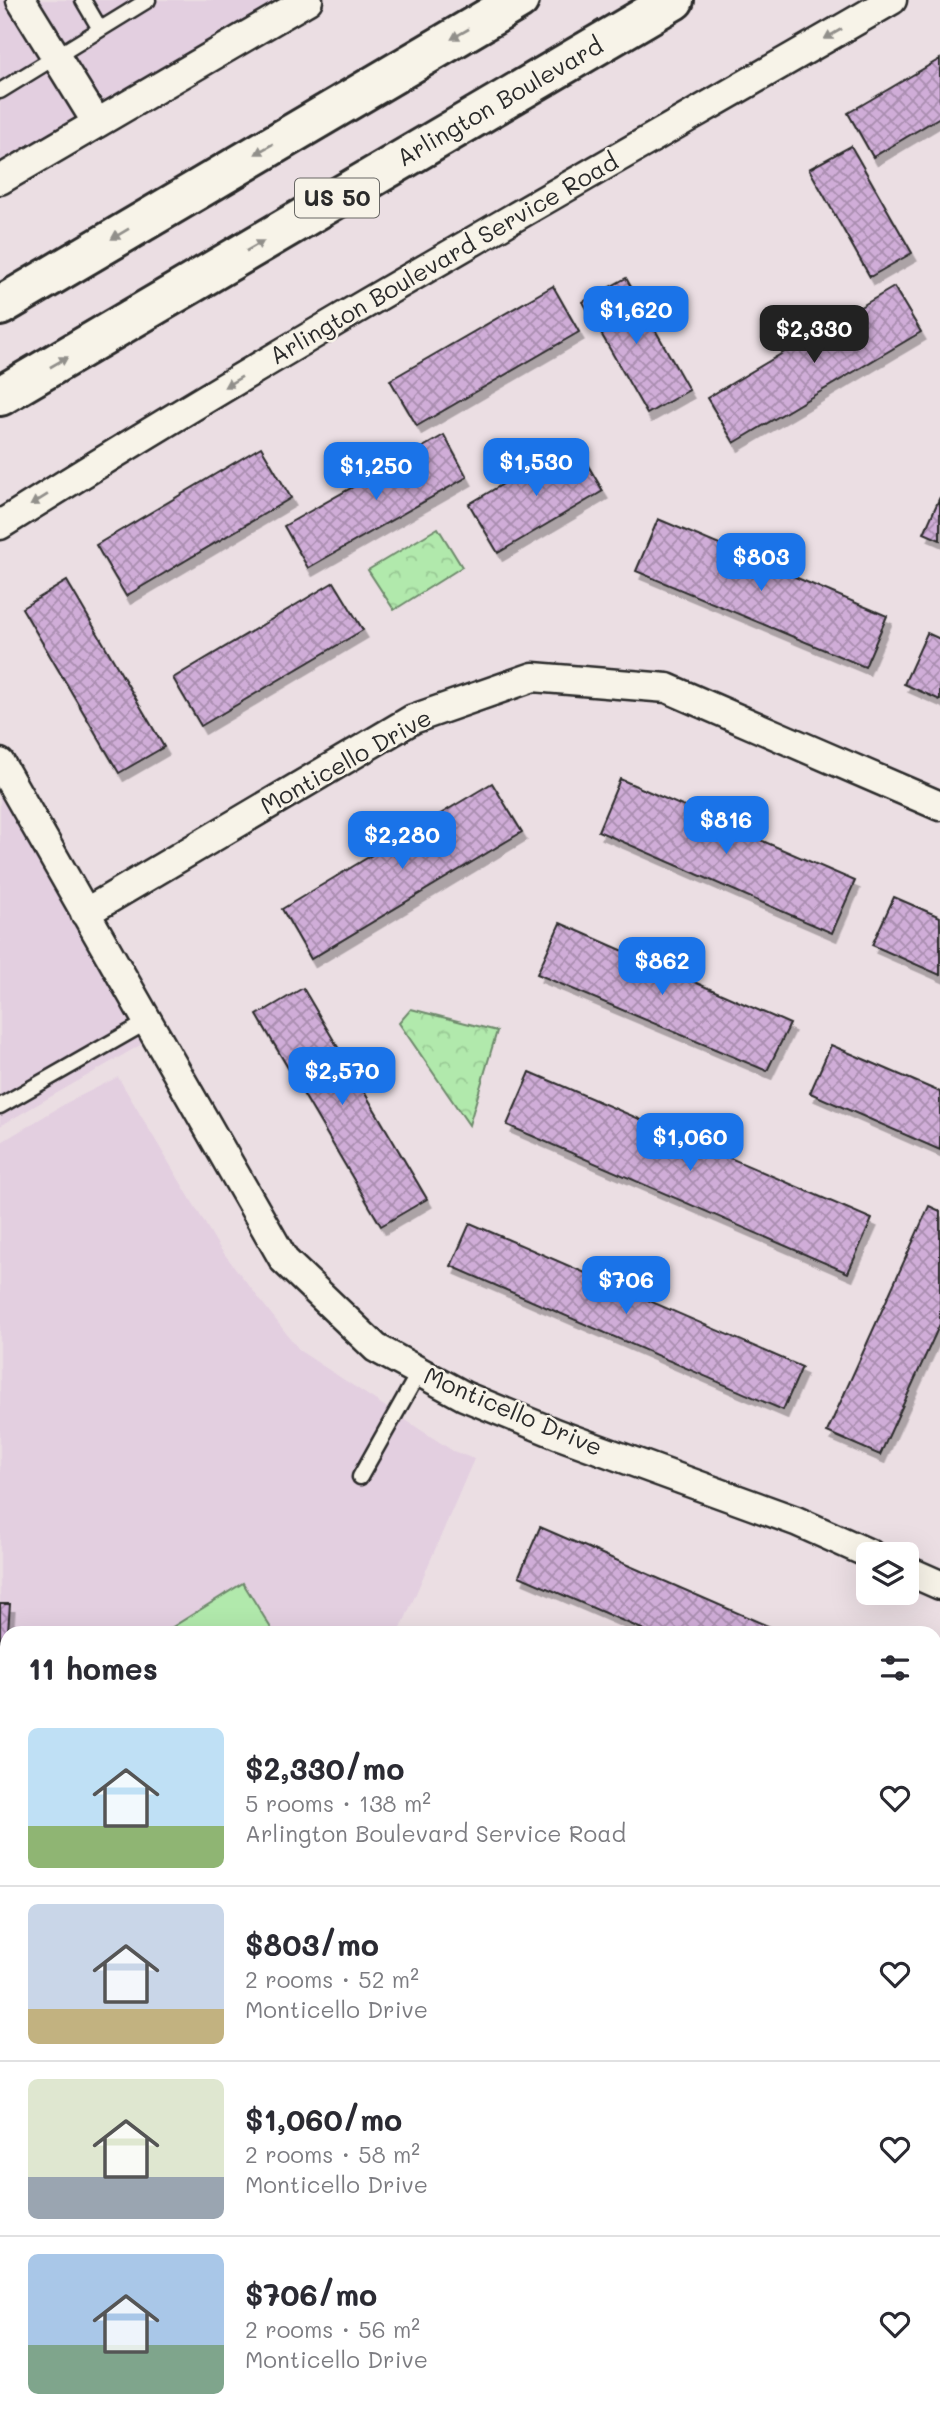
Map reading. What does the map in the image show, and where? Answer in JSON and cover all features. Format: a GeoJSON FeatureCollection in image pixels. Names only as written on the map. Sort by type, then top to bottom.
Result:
{"type":"FeatureCollection","features":[{"type":"Feature","properties":{"kind":"highway"},"geometry":{"type":"LineString","coordinates":[[0,306],[519,0]]}},
{"type":"Feature","properties":{"kind":"highway","name":"Arlington Boulevard"},"geometry":{"type":"LineString","coordinates":[[0,396],[674,0]]}},
{"type":"Feature","properties":{"kind":"street"},"geometry":{"type":"LineString","coordinates":[[21,0],[97,123]]}},
{"type":"Feature","properties":{"kind":"street"},"geometry":{"type":"LineString","coordinates":[[0,180],[308,0]]}},
{"type":"Feature","properties":{"kind":"street","name":"Arlington Boulevard Service Road"},"geometry":{"type":"LineString","coordinates":[[0,524],[302,341],[892,0]]}},
{"type":"Feature","properties":{"kind":"street","name":"Monticello Drive"},"geometry":{"type":"LineString","coordinates":[[85,913],[413,719],[533,677],[667,688],[940,806]]}},
{"type":"Feature","properties":{"kind":"street","name":"Monticello Drive"},"geometry":{"type":"LineString","coordinates":[[0,763],[284,1260],[376,1348],[464,1396],[557,1434],[796,1521],[856,1548]]}},
{"type":"Feature","properties":{"kind":"street"},"geometry":{"type":"LineString","coordinates":[[919,1576],[940,1585]]}},
{"type":"Feature","properties":{"kind":"lane"},"geometry":{"type":"LineString","coordinates":[[83,0],[100,29]]}},
{"type":"Feature","properties":{"kind":"lane"},"geometry":{"type":"LineString","coordinates":[[0,91],[148,0]]}},
{"type":"Feature","properties":{"kind":"lane"},"geometry":{"type":"LineString","coordinates":[[0,1106],[147,1022]]}},
{"type":"Feature","properties":{"kind":"lane"},"geometry":{"type":"LineString","coordinates":[[360,1477],[419,1372]]}},
{"type":"Feature","properties":{"kind":"shaded area"},"geometry":{"type":"Polygon","coordinates":[[[0,0],[278,0],[0,169],[0,0]]]}},
{"type":"Feature","properties":{"kind":"shaded area"},"geometry":{"type":"Polygon","coordinates":[[[0,763],[156,1036],[0,1126],[0,763]]]}},
{"type":"Feature","properties":{"kind":"shaded area"},"geometry":{"type":"Polygon","coordinates":[[[118,1077],[219,1247],[300,1351],[453,1451],[474,1459],[402,1626],[0,1626],[0,1143],[68,1102],[118,1077]]]}},
{"type":"Feature","properties":{"kind":"green space"},"geometry":{"type":"Polygon","coordinates":[[[438,528],[462,567],[394,610],[368,570],[438,528]]]}},
{"type":"Feature","properties":{"kind":"green space"},"geometry":{"type":"Polygon","coordinates":[[[411,1009],[497,1031],[469,1125],[399,1023],[411,1009]]]}},
{"type":"Feature","properties":{"kind":"green space"},"geometry":{"type":"Polygon","coordinates":[[[243,1583],[270,1626],[174,1626],[243,1583]]]}},
{"type":"Feature","properties":{"kind":"building"},"geometry":{"type":"Polygon","coordinates":[[[940,59],[940,117],[873,157],[848,113],[940,59]]]}},
{"type":"Feature","properties":{"kind":"building"},"geometry":{"type":"Polygon","coordinates":[[[851,146],[912,253],[870,277],[809,169],[851,146]]]}},
{"type":"Feature","properties":{"kind":"building"},"geometry":{"type":"Polygon","coordinates":[[[626,278],[689,390],[647,414],[583,302],[626,278]]]}},
{"type":"Feature","properties":{"kind":"building"},"geometry":{"type":"Polygon","coordinates":[[[553,286],[579,332],[417,426],[390,380],[553,286]]]}},
{"type":"Feature","properties":{"kind":"building"},"geometry":{"type":"Polygon","coordinates":[[[894,287],[921,332],[734,443],[707,398],[894,287]]]}},
{"type":"Feature","properties":{"kind":"building"},"geometry":{"type":"Polygon","coordinates":[[[444,435],[467,477],[308,568],[284,526],[444,435]]]}},
{"type":"Feature","properties":{"kind":"building"},"geometry":{"type":"Polygon","coordinates":[[[574,442],[603,491],[498,553],[469,504],[574,442]]]}},
{"type":"Feature","properties":{"kind":"building"},"geometry":{"type":"Polygon","coordinates":[[[261,447],[291,498],[126,596],[96,545],[261,447]]]}},
{"type":"Feature","properties":{"kind":"building"},"geometry":{"type":"Polygon","coordinates":[[[940,497],[940,540],[924,533],[940,497]]]}},
{"type":"Feature","properties":{"kind":"building"},"geometry":{"type":"Polygon","coordinates":[[[658,519],[887,616],[865,667],[636,571],[658,519]]]}},
{"type":"Feature","properties":{"kind":"building"},"geometry":{"type":"Polygon","coordinates":[[[67,581],[164,747],[119,773],[22,608],[67,581]]]}},
{"type":"Feature","properties":{"kind":"building"},"geometry":{"type":"Polygon","coordinates":[[[334,582],[363,630],[201,726],[173,678],[334,582]]]}},
{"type":"Feature","properties":{"kind":"building"},"geometry":{"type":"Polygon","coordinates":[[[927,633],[940,639],[940,700],[904,684],[927,633]]]}},
{"type":"Feature","properties":{"kind":"building"},"geometry":{"type":"Polygon","coordinates":[[[620,779],[855,881],[832,933],[598,831],[620,779]]]}},
{"type":"Feature","properties":{"kind":"building"},"geometry":{"type":"Polygon","coordinates":[[[492,783],[522,832],[311,959],[282,909],[492,783]]]}},
{"type":"Feature","properties":{"kind":"building"},"geometry":{"type":"Polygon","coordinates":[[[894,897],[940,917],[940,975],[872,945],[894,897]]]}},
{"type":"Feature","properties":{"kind":"building"},"geometry":{"type":"Polygon","coordinates":[[[560,923],[790,1024],[767,1071],[537,974],[560,923]]]}},
{"type":"Feature","properties":{"kind":"building"},"geometry":{"type":"Polygon","coordinates":[[[303,988],[427,1199],[381,1226],[257,1015],[303,988]]]}},
{"type":"Feature","properties":{"kind":"building"},"geometry":{"type":"Polygon","coordinates":[[[831,1045],[940,1092],[940,1150],[810,1093],[831,1045]]]}},
{"type":"Feature","properties":{"kind":"building"},"geometry":{"type":"Polygon","coordinates":[[[530,1072],[872,1219],[848,1273],[507,1125],[530,1072]]]}},
{"type":"Feature","properties":{"kind":"building"},"geometry":{"type":"Polygon","coordinates":[[[929,1206],[940,1211],[940,1324],[880,1455],[827,1432],[929,1206]]]}},
{"type":"Feature","properties":{"kind":"building"},"geometry":{"type":"Polygon","coordinates":[[[470,1223],[802,1367],[783,1410],[451,1266],[470,1223]]]}},
{"type":"Feature","properties":{"kind":"building"},"geometry":{"type":"Polygon","coordinates":[[[540,1527],[768,1626],[635,1626],[519,1576],[540,1527]]]}},
{"type":"Feature","properties":{"kind":"building"},"geometry":{"type":"Polygon","coordinates":[[[0,1604],[10,1604],[8,1626],[0,1626],[0,1604]]]}}]}
